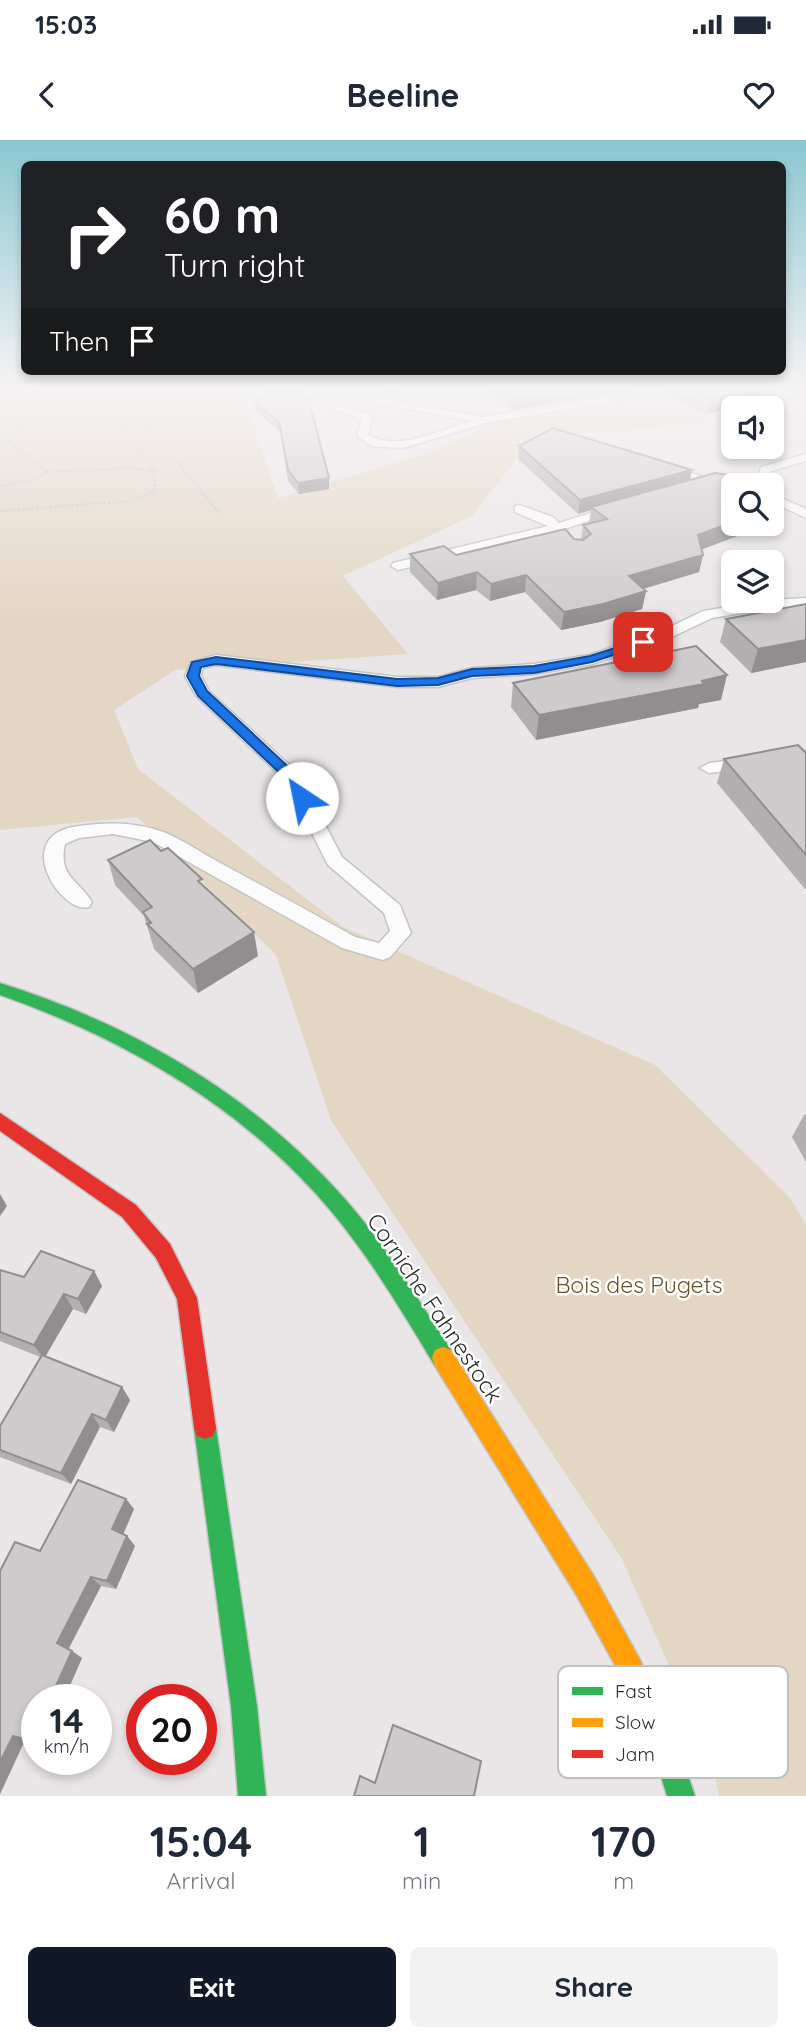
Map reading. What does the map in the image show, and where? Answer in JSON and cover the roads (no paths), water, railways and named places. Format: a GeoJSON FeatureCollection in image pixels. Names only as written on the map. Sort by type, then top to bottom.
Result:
{"type":"FeatureCollection","features":[{"type":"Feature","properties":{"kind":"main road","name":"Corniche Fahnestock"},"geometry":{"type":"LineString","coordinates":[[0,989],[92,1021],[165,1062],[227,1104],[288,1152],[328,1193],[372,1249],[447,1363],[594,1598],[629,1666]]}},
{"type":"Feature","properties":{"kind":"main road"},"geometry":{"type":"LineString","coordinates":[[0,1121],[129,1212],[163,1251],[187,1298],[244,1706],[252,1796]]}},
{"type":"Feature","properties":{"kind":"main road","name":"Corniche Fahnestock"},"geometry":{"type":"LineString","coordinates":[[675,1778],[681,1796]]}},
{"type":"Feature","properties":{"kind":"lane"},"geometry":{"type":"LineString","coordinates":[[654,465],[716,484],[686,490]]}},
{"type":"Feature","properties":{"kind":"lane"},"geometry":{"type":"LineString","coordinates":[[765,473],[765,470],[780,465]]}},
{"type":"Feature","properties":{"kind":"lane"},"geometry":{"type":"LineString","coordinates":[[398,566],[536,534],[635,504]]}},
{"type":"Feature","properties":{"kind":"lane"},"geometry":{"type":"LineString","coordinates":[[784,504],[806,514]]}},
{"type":"Feature","properties":{"kind":"lane"},"geometry":{"type":"LineString","coordinates":[[519,509],[549,520],[571,543]]}},
{"type":"Feature","properties":{"kind":"lane"},"geometry":{"type":"LineString","coordinates":[[82,902],[59,879],[51,857],[56,841],[75,832],[113,828],[158,837],[348,943],[383,952],[401,933],[393,910],[335,861],[292,777],[202,693],[193,676],[196,665],[216,660],[397,682],[438,682],[472,673],[534,669],[592,659],[674,638],[708,614],[771,604],[806,602]]}},
{"type":"Feature","properties":{"kind":"lane"},"geometry":{"type":"LineString","coordinates":[[709,768],[806,756]]}},
{"type":"Feature","properties":{"kind":"park label","name":"Bois des Pugets"},"geometry":{"type":"Point","coordinates":[639,1285]}}]}
